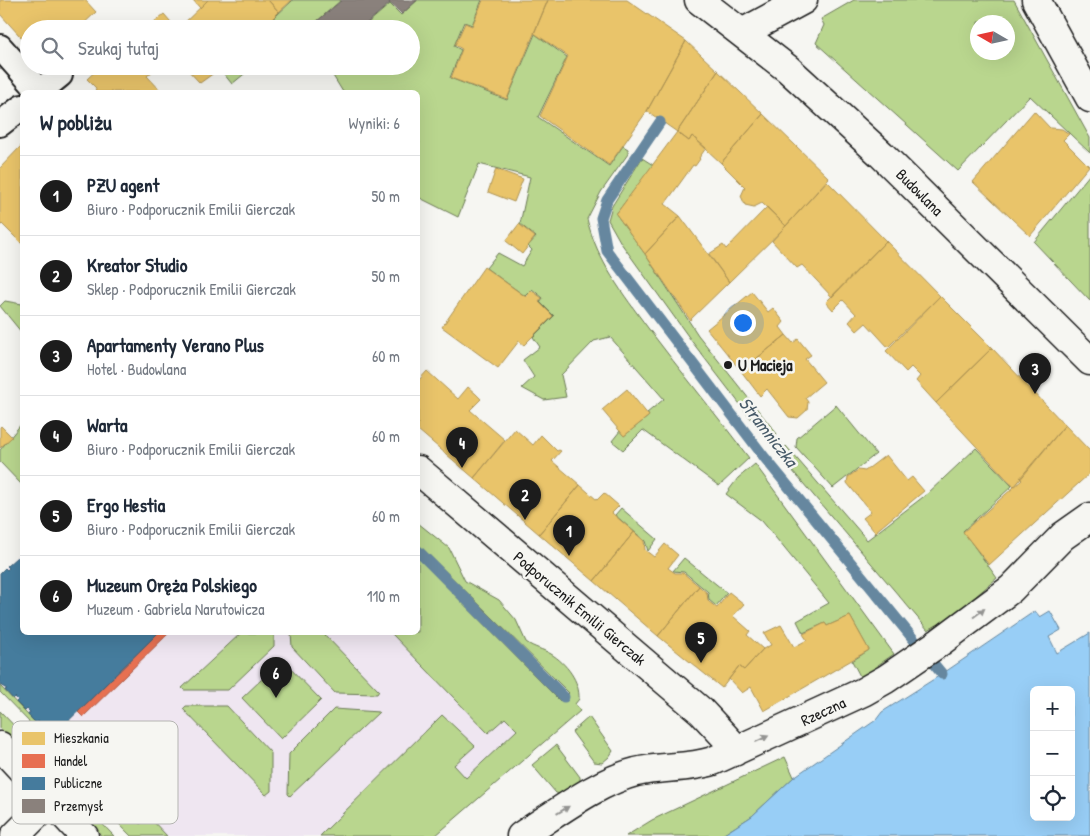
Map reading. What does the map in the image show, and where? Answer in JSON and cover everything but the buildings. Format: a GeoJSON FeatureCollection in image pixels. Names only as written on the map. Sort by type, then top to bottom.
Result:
{"type":"FeatureCollection","features":[{"type":"Feature","properties":{"kind":"street","name":"Budowlana"},"geometry":{"type":"LineString","coordinates":[[700,0],[788,69],[881,154],[1090,361]]}},
{"type":"Feature","properties":{"kind":"street"},"geometry":{"type":"LineString","coordinates":[[742,33],[803,0]]}},
{"type":"Feature","properties":{"kind":"street"},"geometry":{"type":"LineString","coordinates":[[1036,0],[1090,98]]}},
{"type":"Feature","properties":{"kind":"street"},"geometry":{"type":"LineString","coordinates":[[0,47],[23,90]]}},
{"type":"Feature","properties":{"kind":"street"},"geometry":{"type":"LineString","coordinates":[[43,90],[60,75]]}},
{"type":"Feature","properties":{"kind":"street"},"geometry":{"type":"LineString","coordinates":[[0,124],[20,109]]}},
{"type":"Feature","properties":{"kind":"street","name":"Podporucznik Emilii Gierczak"},"geometry":{"type":"LineString","coordinates":[[420,472],[701,711],[729,741],[734,752]]}},
{"type":"Feature","properties":{"kind":"street","name":"Rzeczna"},"geometry":{"type":"LineString","coordinates":[[521,836],[616,778],[639,771],[705,764],[863,692],[940,642],[1011,589],[1063,536],[1090,517]]}},
{"type":"Feature","properties":{"kind":"street"},"geometry":{"type":"LineString","coordinates":[[0,746],[12,759]]}},
{"type":"Feature","properties":{"kind":"street"},"geometry":{"type":"LineString","coordinates":[[15,836],[27,824]]}},
{"type":"Feature","properties":{"kind":"street"},"geometry":{"type":"LineString","coordinates":[[73,824],[84,836]]}},
{"type":"Feature","properties":{"kind":"shaded area"},"geometry":{"type":"Polygon","coordinates":[[[20,553],[20,635],[420,635],[420,633],[553,704],[414,836],[151,836],[140,824],[178,824],[178,721],[28,721],[0,692],[0,573],[20,553]]]}},
{"type":"Feature","properties":{"kind":"green space"},"geometry":{"type":"Polygon","coordinates":[[[293,0],[341,0],[318,20],[272,20],[293,0]]]}},
{"type":"Feature","properties":{"kind":"green space"},"geometry":{"type":"Polygon","coordinates":[[[418,0],[482,0],[472,25],[464,22],[454,46],[461,50],[450,78],[507,100],[535,34],[567,57],[538,117],[609,166],[623,146],[628,149],[628,154],[601,192],[587,219],[591,234],[604,263],[620,290],[749,458],[719,486],[643,430],[623,450],[612,441],[620,431],[624,436],[649,416],[647,413],[664,399],[610,337],[594,341],[561,375],[566,397],[544,400],[522,388],[534,377],[523,360],[540,347],[533,337],[554,316],[540,302],[543,298],[532,289],[525,296],[486,268],[498,253],[522,266],[532,250],[528,246],[536,237],[520,224],[530,177],[479,164],[458,217],[420,198],[420,90],[342,90],[333,75],[420,75],[420,20],[371,20],[390,4],[401,15],[418,0]]]}},
{"type":"Feature","properties":{"kind":"green space"},"geometry":{"type":"Polygon","coordinates":[[[854,0],[1014,0],[1090,138],[1090,153],[1030,96],[958,171],[816,43],[824,25],[821,19],[854,0]]]}},
{"type":"Feature","properties":{"kind":"green space"},"geometry":{"type":"Polygon","coordinates":[[[225,75],[243,75],[232,84],[225,75]]]}},
{"type":"Feature","properties":{"kind":"green space"},"geometry":{"type":"Polygon","coordinates":[[[642,158],[653,165],[616,214],[645,254],[698,335],[777,434],[769,442],[693,343],[621,243],[608,220],[612,206],[642,158]]]}},
{"type":"Feature","properties":{"kind":"green space"},"geometry":{"type":"Polygon","coordinates":[[[1090,174],[1090,301],[1034,242],[1090,174]]]}},
{"type":"Feature","properties":{"kind":"green space"},"geometry":{"type":"Polygon","coordinates":[[[5,301],[20,304],[20,331],[0,306],[5,301]]]}},
{"type":"Feature","properties":{"kind":"green space"},"geometry":{"type":"Polygon","coordinates":[[[836,405],[876,454],[833,488],[796,447],[797,438],[836,405]]]}},
{"type":"Feature","properties":{"kind":"green space"},"geometry":{"type":"Polygon","coordinates":[[[20,425],[20,483],[0,462],[0,450],[20,425]]]}},
{"type":"Feature","properties":{"kind":"green space"},"geometry":{"type":"Polygon","coordinates":[[[781,443],[784,448],[786,446],[867,540],[927,494],[976,448],[1012,486],[963,531],[997,578],[940,627],[937,625],[928,630],[774,449],[781,443]]]}},
{"type":"Feature","properties":{"kind":"green space"},"geometry":{"type":"Polygon","coordinates":[[[755,464],[894,654],[878,665],[879,667],[861,678],[852,661],[869,650],[850,616],[827,626],[825,623],[803,633],[797,621],[829,603],[762,521],[726,494],[738,478],[755,464]]]}},
{"type":"Feature","properties":{"kind":"green space"},"geometry":{"type":"Polygon","coordinates":[[[621,508],[657,539],[648,551],[645,541],[615,515],[621,508]]]}},
{"type":"Feature","properties":{"kind":"green space"},"geometry":{"type":"Polygon","coordinates":[[[420,525],[449,548],[465,581],[499,600],[516,620],[526,642],[551,654],[567,667],[575,679],[579,692],[579,699],[575,704],[580,711],[435,836],[320,836],[442,715],[475,746],[454,765],[466,778],[517,730],[505,718],[488,733],[393,635],[420,635],[420,560],[560,701],[569,693],[420,546],[420,525]]]}},
{"type":"Feature","properties":{"kind":"green space"},"geometry":{"type":"Polygon","coordinates":[[[684,558],[727,593],[716,606],[709,600],[708,592],[684,572],[673,571],[684,558]]]}},
{"type":"Feature","properties":{"kind":"green space"},"geometry":{"type":"Polygon","coordinates":[[[239,635],[274,635],[274,646],[228,690],[184,690],[182,688],[239,635]]]}},
{"type":"Feature","properties":{"kind":"green space"},"geometry":{"type":"Polygon","coordinates":[[[291,635],[325,635],[379,691],[377,694],[335,693],[292,647],[291,635]]]}},
{"type":"Feature","properties":{"kind":"green space"},"geometry":{"type":"Polygon","coordinates":[[[282,660],[321,700],[281,739],[242,698],[282,660]]]}},
{"type":"Feature","properties":{"kind":"green space"},"geometry":{"type":"Polygon","coordinates":[[[0,686],[34,721],[28,721],[0,692],[0,686]]]}},
{"type":"Feature","properties":{"kind":"green space"},"geometry":{"type":"Polygon","coordinates":[[[186,706],[227,706],[271,753],[271,791],[266,795],[183,709],[186,706]]]}},
{"type":"Feature","properties":{"kind":"green space"},"geometry":{"type":"Polygon","coordinates":[[[334,709],[379,712],[290,796],[288,794],[289,754],[334,709]]]}},
{"type":"Feature","properties":{"kind":"green space"},"geometry":{"type":"Polygon","coordinates":[[[0,711],[12,723],[12,742],[0,729],[0,711]]]}},
{"type":"Feature","properties":{"kind":"green space"},"geometry":{"type":"Polygon","coordinates":[[[589,717],[613,751],[602,763],[594,762],[572,732],[589,717]]]}},
{"type":"Feature","properties":{"kind":"green space"},"geometry":{"type":"Polygon","coordinates":[[[556,745],[580,777],[580,782],[561,794],[556,793],[532,765],[556,745]]]}},
{"type":"Feature","properties":{"kind":"green space"},"geometry":{"type":"Polygon","coordinates":[[[785,757],[794,777],[752,816],[721,836],[626,836],[652,820],[785,757]]]}},
{"type":"Feature","properties":{"kind":"green space"},"geometry":{"type":"Polygon","coordinates":[[[91,824],[102,824],[114,836],[102,836],[91,824]]]}},
{"type":"Feature","properties":{"kind":"green space"},"geometry":{"type":"Polygon","coordinates":[[[119,824],[156,824],[167,836],[131,836],[119,824]]]}},
{"type":"Feature","properties":{"kind":"water"},"geometry":{"type":"Polygon","coordinates":[[[1035,611],[1040,617],[1050,611],[1061,630],[1049,637],[1057,653],[1090,633],[1090,836],[721,836],[752,816],[794,777],[876,720],[882,712],[1035,611]]]}},
{"type":"Feature","properties":{"kind":"waterway","name":"Stramniczka"},"geometry":{"type":"LineString","coordinates":[[660,122],[607,200],[601,218],[607,251],[765,458],[942,674]]}},
{"type":"Feature","properties":{"kind":"waterway"},"geometry":{"type":"LineString","coordinates":[[420,553],[564,697]]}},
{"type":"Feature","properties":{"kind":"place","name":"U Macieja"},"geometry":{"type":"Point","coordinates":[728,365]}},
{"type":"Feature","properties":{"kind":"place","name":"Apartamenty Verano Plus"},"geometry":{"type":"Point","coordinates":[1035,394]}},
{"type":"Feature","properties":{"kind":"place","name":"Warta"},"geometry":{"type":"Point","coordinates":[462,468]}},
{"type":"Feature","properties":{"kind":"place","name":"Kreator Studio"},"geometry":{"type":"Point","coordinates":[525,520]}},
{"type":"Feature","properties":{"kind":"place","name":"PZU agent"},"geometry":{"type":"Point","coordinates":[569,556]}},
{"type":"Feature","properties":{"kind":"place","name":"Ergo Hestia"},"geometry":{"type":"Point","coordinates":[701,663]}},
{"type":"Feature","properties":{"kind":"place","name":"Muzeum Oręża Polskiego"},"geometry":{"type":"Point","coordinates":[276,698]}}]}
